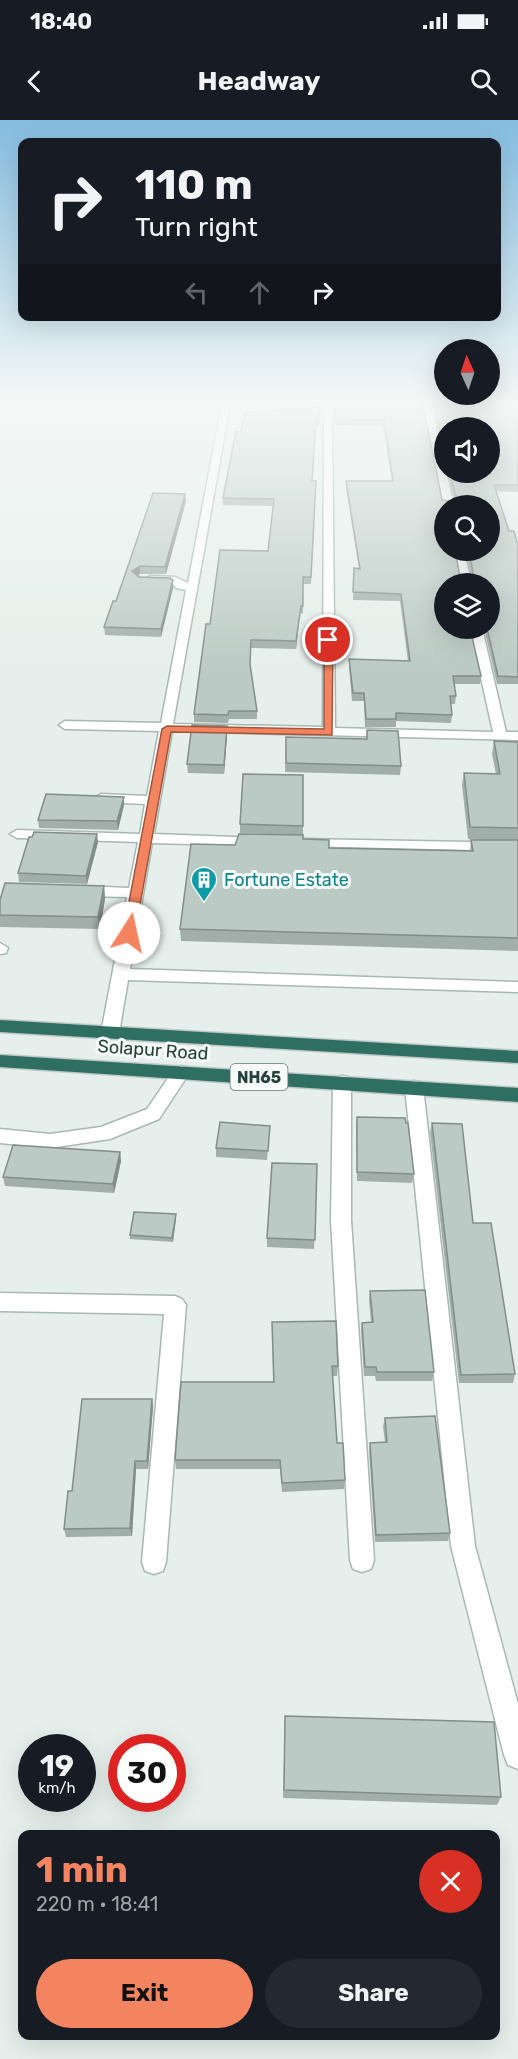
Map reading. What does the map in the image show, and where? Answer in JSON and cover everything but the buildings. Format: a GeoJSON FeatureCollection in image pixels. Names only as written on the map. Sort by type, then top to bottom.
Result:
{"type":"FeatureCollection","features":[{"type":"Feature","properties":{"kind":"highway","name":"Solapur Road"},"geometry":{"type":"LineString","coordinates":[[0,1026],[518,1057]]}},
{"type":"Feature","properties":{"kind":"highway","name":"Solapur Road"},"geometry":{"type":"LineString","coordinates":[[0,1061],[518,1095]]}},
{"type":"Feature","properties":{"kind":"street"},"geometry":{"type":"LineString","coordinates":[[110,1033],[210,489]]}},
{"type":"Feature","properties":{"kind":"street"},"geometry":{"type":"LineString","coordinates":[[328,489],[329,732]]}},
{"type":"Feature","properties":{"kind":"street"},"geometry":{"type":"LineString","coordinates":[[140,579],[175,580],[180,586],[192,587]]}},
{"type":"Feature","properties":{"kind":"street"},"geometry":{"type":"LineString","coordinates":[[478,639],[500,736]]}},
{"type":"Feature","properties":{"kind":"street"},"geometry":{"type":"LineString","coordinates":[[65,725],[518,736]]}},
{"type":"Feature","properties":{"kind":"street"},"geometry":{"type":"LineString","coordinates":[[82,797],[154,800]]}},
{"type":"Feature","properties":{"kind":"street"},"geometry":{"type":"LineString","coordinates":[[17,834],[518,847]]}},
{"type":"Feature","properties":{"kind":"street"},"geometry":{"type":"LineString","coordinates":[[69,891],[137,893]]}},
{"type":"Feature","properties":{"kind":"street"},"geometry":{"type":"LineString","coordinates":[[122,974],[518,987]]}},
{"type":"Feature","properties":{"kind":"street"},"geometry":{"type":"LineString","coordinates":[[0,1136],[50,1140],[103,1134],[153,1114],[181,1072]]}},
{"type":"Feature","properties":{"kind":"street"},"geometry":{"type":"LineString","coordinates":[[342,1082],[341,1220],[362,1560]]}},
{"type":"Feature","properties":{"kind":"street"},"geometry":{"type":"LineString","coordinates":[[414,1087],[463,1546],[518,1755]]}},
{"type":"Feature","properties":{"kind":"street"},"geometry":{"type":"LineString","coordinates":[[0,1302],[175,1305],[154,1562]]}},
{"type":"Feature","properties":{"kind":"place","name":"Fortune Estate"},"geometry":{"type":"Point","coordinates":[204,903]}},
{"type":"Feature","properties":{"kind":"route"},"geometry":{"type":"LineString","coordinates":[[129,933],[167,729],[329,732],[328,640]]}}]}
